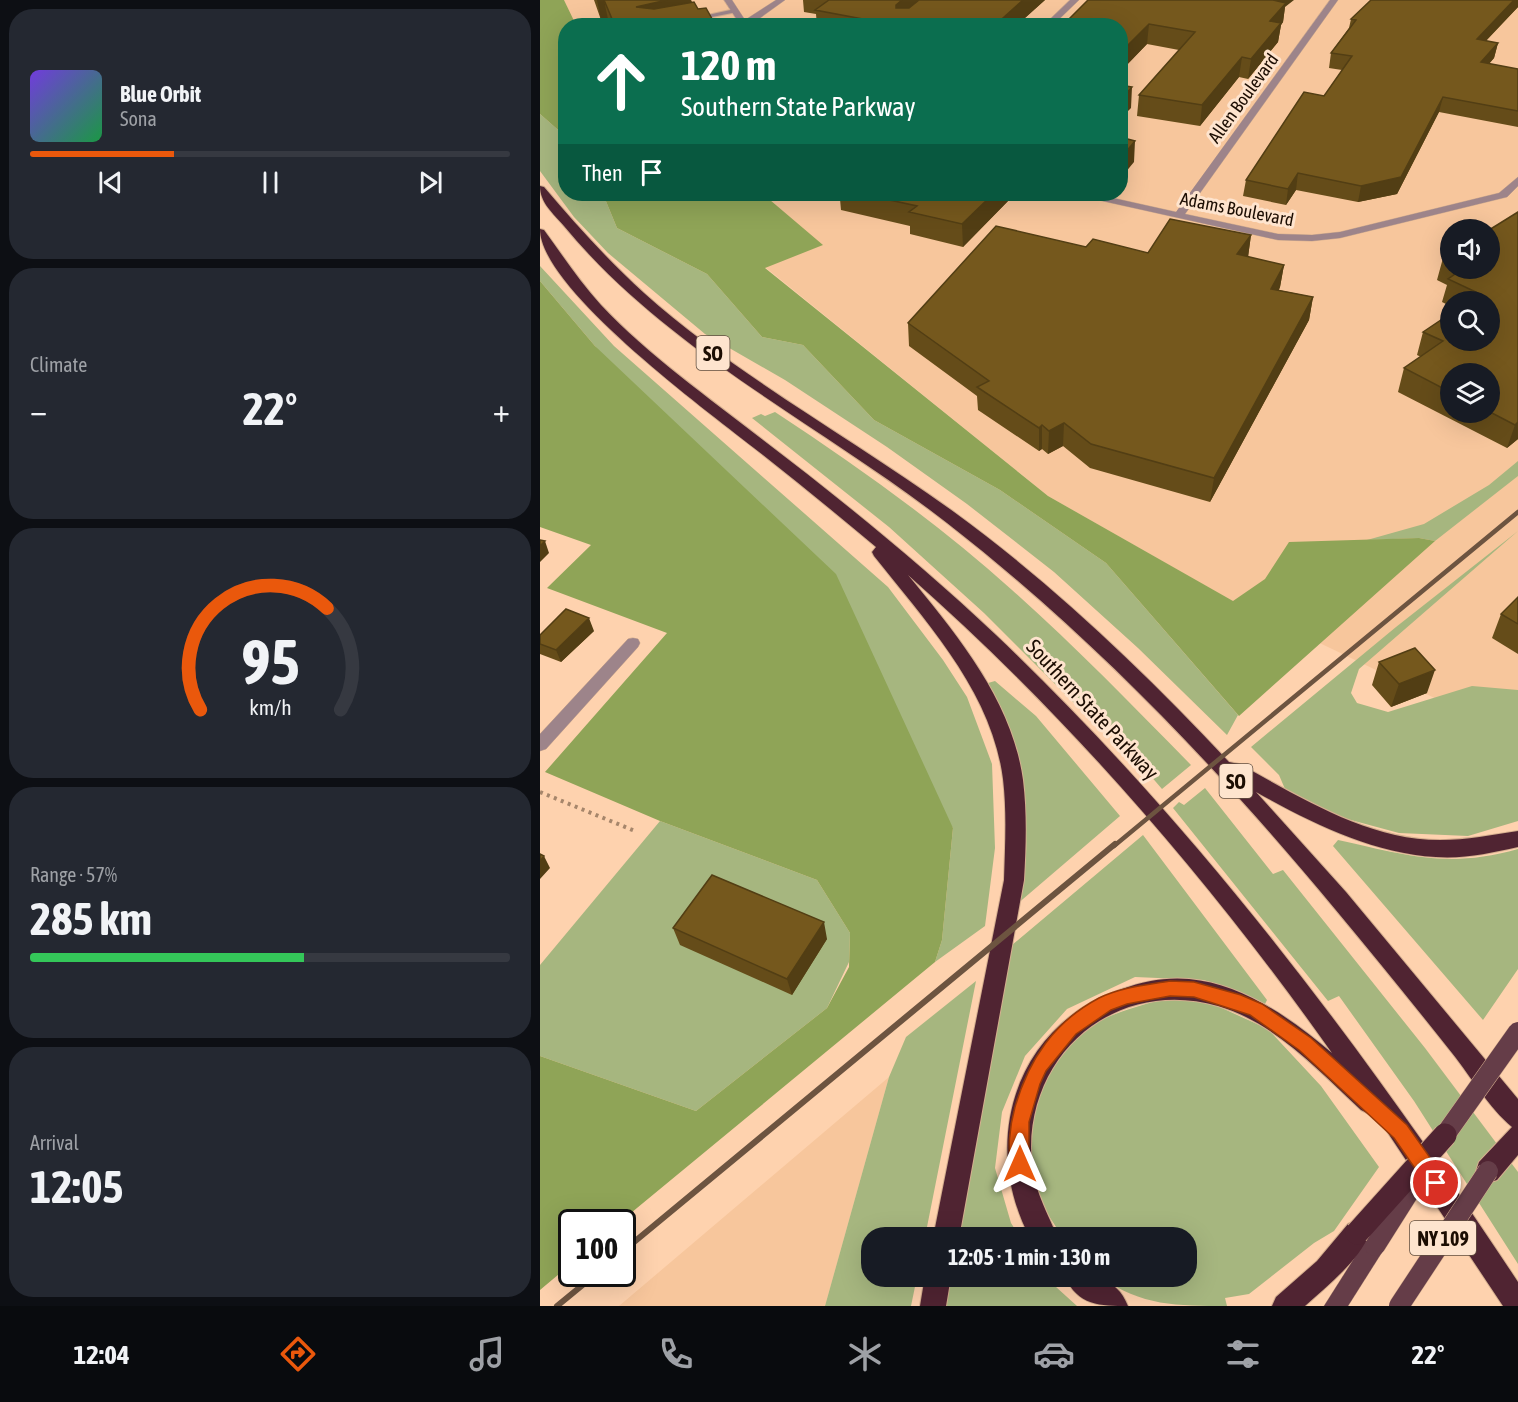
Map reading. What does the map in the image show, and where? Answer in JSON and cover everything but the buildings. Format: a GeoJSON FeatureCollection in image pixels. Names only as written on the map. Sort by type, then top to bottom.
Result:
{"type":"FeatureCollection","features":[{"type":"Feature","properties":{"kind":"highway","name":"SO"},"geometry":{"type":"LineString","coordinates":[[540,190],[592,250],[678,327],[910,487],[1006,562],[1109,654],[1219,763],[1335,893],[1518,1118]]}},
{"type":"Feature","properties":{"kind":"highway","name":"Southern State Parkway"},"geometry":{"type":"LineString","coordinates":[[540,233],[579,288],[638,347],[853,518],[992,643],[1095,747],[1199,866],[1267,951],[1401,1132],[1518,1306]]}},
{"type":"Feature","properties":{"kind":"highway"},"geometry":{"type":"LineString","coordinates":[[853,518],[956,646],[981,684],[1000,723],[1012,767],[1016,797],[1017,853],[1014,880],[948,1227]]}},
{"type":"Feature","properties":{"kind":"highway"},"geometry":{"type":"LineString","coordinates":[[1219,763],[1327,820],[1378,840],[1420,847],[1466,848],[1518,838]]}},
{"type":"Feature","properties":{"kind":"highway"},"geometry":{"type":"LineString","coordinates":[[1039,1227],[1032,1213],[1020,1164],[1020,1122],[1024,1101],[1040,1065],[1070,1029],[1106,1004],[1127,996],[1170,989],[1194,990],[1234,1000],[1256,1010],[1316,1053],[1401,1132]]}},
{"type":"Feature","properties":{"kind":"highway"},"geometry":{"type":"LineString","coordinates":[[1285,1306],[1326,1270],[1366,1240],[1444,1135]]}},
{"type":"Feature","properties":{"kind":"highway"},"geometry":{"type":"LineString","coordinates":[[1488,1171],[1518,1137]]}},
{"type":"Feature","properties":{"kind":"highway"},"geometry":{"type":"LineString","coordinates":[[933,1306],[936,1287]]}},
{"type":"Feature","properties":{"kind":"highway"},"geometry":{"type":"LineString","coordinates":[[1092,1287],[1115,1306]]}},
{"type":"Feature","properties":{"kind":"main road"},"geometry":{"type":"LineString","coordinates":[[1444,1135],[1518,1032]]}},
{"type":"Feature","properties":{"kind":"main road","name":"NY 109"},"geometry":{"type":"LineString","coordinates":[[1399,1306],[1518,1124]]}},
{"type":"Feature","properties":{"kind":"main road"},"geometry":{"type":"LineString","coordinates":[[1335,1306],[1366,1240]]}},
{"type":"Feature","properties":{"kind":"street"},"geometry":{"type":"LineString","coordinates":[[728,0],[740,18]]}},
{"type":"Feature","properties":{"kind":"street"},"geometry":{"type":"LineString","coordinates":[[755,18],[781,0]]}},
{"type":"Feature","properties":{"kind":"street"},"geometry":{"type":"LineString","coordinates":[[1056,18],[1075,0]]}},
{"type":"Feature","properties":{"kind":"street","name":"Allen Boulevard"},"geometry":{"type":"LineString","coordinates":[[1179,215],[1334,0]]}},
{"type":"Feature","properties":{"kind":"street","name":"Adams Boulevard"},"geometry":{"type":"LineString","coordinates":[[1116,201],[1278,237],[1331,236],[1503,195],[1518,180]]}},
{"type":"Feature","properties":{"kind":"street"},"geometry":{"type":"LineString","coordinates":[[540,745],[633,643]]}},
{"type":"Feature","properties":{"kind":"lane"},"geometry":{"type":"LineString","coordinates":[[696,18],[735,11]]}},
{"type":"Feature","properties":{"kind":"path"},"geometry":{"type":"LineString","coordinates":[[540,792],[634,831]]}},
{"type":"Feature","properties":{"kind":"shaded area"},"geometry":{"type":"Polygon","coordinates":[[[564,0],[1518,0],[1518,738],[1234,602],[1048,496],[765,267],[822,245],[771,201],[1128,201],[1128,18],[572,18],[564,0]]]}},
{"type":"Feature","properties":{"kind":"shaded area"},"geometry":{"type":"Polygon","coordinates":[[[889,1077],[825,1306],[619,1306],[889,1077]]]}},
{"type":"Feature","properties":{"kind":"green space"},"geometry":{"type":"Polygon","coordinates":[[[540,0],[564,0],[573,18],[558,18],[558,130],[540,114],[540,0]]]}},
{"type":"Feature","properties":{"kind":"green space"},"geometry":{"type":"Polygon","coordinates":[[[540,114],[558,130],[558,195],[540,171],[540,114]]]}},
{"type":"Feature","properties":{"kind":"green space"},"geometry":{"type":"Polygon","coordinates":[[[562,201],[606,201],[617,228],[707,274],[762,337],[803,345],[874,420],[1000,490],[1106,563],[1238,715],[1227,735],[1138,648],[1054,572],[967,504],[887,447],[785,380],[705,334],[608,253],[562,201]]]}},
{"type":"Feature","properties":{"kind":"green space"},"geometry":{"type":"Polygon","coordinates":[[[606,201],[771,201],[823,245],[765,268],[1048,496],[1233,601],[1265,579],[1289,542],[1419,538],[1435,541],[1239,716],[1106,563],[1000,490],[874,420],[803,345],[762,337],[707,274],[617,228],[606,201]]]}},
{"type":"Feature","properties":{"kind":"green space"},"geometry":{"type":"Polygon","coordinates":[[[540,266],[614,346],[888,587],[943,660],[967,697],[992,764],[995,848],[985,926],[935,962],[942,940],[953,828],[595,346],[540,281],[540,266]]]}},
{"type":"Feature","properties":{"kind":"green space"},"geometry":{"type":"Polygon","coordinates":[[[540,281],[595,346],[836,574],[953,828],[942,940],[935,962],[636,1209],[558,1209],[558,1275],[540,1290],[540,1056],[696,1111],[827,1008],[849,967],[850,933],[817,880],[660,821],[545,772],[667,633],[547,588],[591,545],[540,527],[540,281]]]}},
{"type":"Feature","properties":{"kind":"green space"},"geometry":{"type":"Polygon","coordinates":[[[775,412],[836,453],[956,542],[1081,654],[1191,765],[1162,789],[1106,724],[1095,724],[984,613],[889,527],[752,418],[775,412]]]}},
{"type":"Feature","properties":{"kind":"green space"},"geometry":{"type":"Polygon","coordinates":[[[1518,461],[1518,476],[1435,541],[1419,538],[1367,540],[1424,524],[1489,485],[1518,461]]]}},
{"type":"Feature","properties":{"kind":"green space"},"geometry":{"type":"Polygon","coordinates":[[[1518,531],[1359,669],[1351,693],[1357,703],[1388,712],[1472,686],[1518,690],[1518,821],[1468,836],[1399,833],[1336,816],[1285,789],[1279,775],[1251,747],[1396,627],[1518,531]]]}},
{"type":"Feature","properties":{"kind":"green space"},"geometry":{"type":"Polygon","coordinates":[[[995,681],[1036,716],[1120,816],[1016,905],[1026,854],[1025,811],[1012,744],[988,683],[995,681]]]}},
{"type":"Feature","properties":{"kind":"green space"},"geometry":{"type":"Polygon","coordinates":[[[1205,788],[1273,874],[1283,870],[1425,1048],[1518,1172],[1518,1264],[1414,1101],[1339,996],[1328,1001],[1173,808],[1179,802],[1184,805],[1205,788]]]}},
{"type":"Feature","properties":{"kind":"green space"},"geometry":{"type":"Polygon","coordinates":[[[660,821],[817,880],[850,933],[849,962],[827,1008],[696,1111],[540,1056],[540,965],[660,821]]]}},
{"type":"Feature","properties":{"kind":"green space"},"geometry":{"type":"Polygon","coordinates":[[[1143,835],[1267,1000],[1265,1004],[1204,980],[1135,977],[1067,1009],[1025,1056],[1002,1112],[995,1168],[1014,1227],[960,1227],[1012,945],[1143,835]]]}},
{"type":"Feature","properties":{"kind":"green space"},"geometry":{"type":"Polygon","coordinates":[[[1338,840],[1427,858],[1470,858],[1518,849],[1518,969],[1483,1020],[1333,846],[1338,840]]]}},
{"type":"Feature","properties":{"kind":"green space"},"geometry":{"type":"Polygon","coordinates":[[[976,981],[927,1227],[861,1227],[861,1287],[915,1287],[911,1306],[825,1306],[889,1077],[906,1037],[976,981]]]}},
{"type":"Feature","properties":{"kind":"green space"},"geometry":{"type":"Polygon","coordinates":[[[1170,997],[1213,1004],[1268,1029],[1321,1086],[1379,1167],[1334,1231],[1314,1243],[1249,1294],[1225,1298],[1227,1306],[1192,1306],[1160,1302],[1145,1299],[1116,1287],[1197,1287],[1197,1227],[1056,1227],[1041,1202],[1034,1179],[1031,1155],[1036,1104],[1045,1080],[1057,1058],[1073,1040],[1092,1025],[1120,1012],[1170,997]]]}},
{"type":"Feature","properties":{"kind":"green space"},"geometry":{"type":"Polygon","coordinates":[[[949,1287],[1056,1287],[1077,1306],[945,1306],[949,1287]]]}},
{"type":"Feature","properties":{"kind":"railway"},"geometry":{"type":"LineString","coordinates":[[1114,846],[1518,512]]}},
{"type":"Feature","properties":{"kind":"railway"},"geometry":{"type":"LineString","coordinates":[[636,1240],[1115,844]]}},
{"type":"Feature","properties":{"kind":"railway"},"geometry":{"type":"LineString","coordinates":[[557,1306],[580,1287]]}},
{"type":"Feature","properties":{"kind":"route"},"geometry":{"type":"LineString","coordinates":[[1020,1164],[1020,1122],[1024,1101],[1040,1065],[1070,1029],[1085,1016],[1106,1004],[1127,996],[1170,989],[1194,990],[1234,1000],[1256,1010],[1305,1044],[1401,1132],[1436,1183]]}}]}
